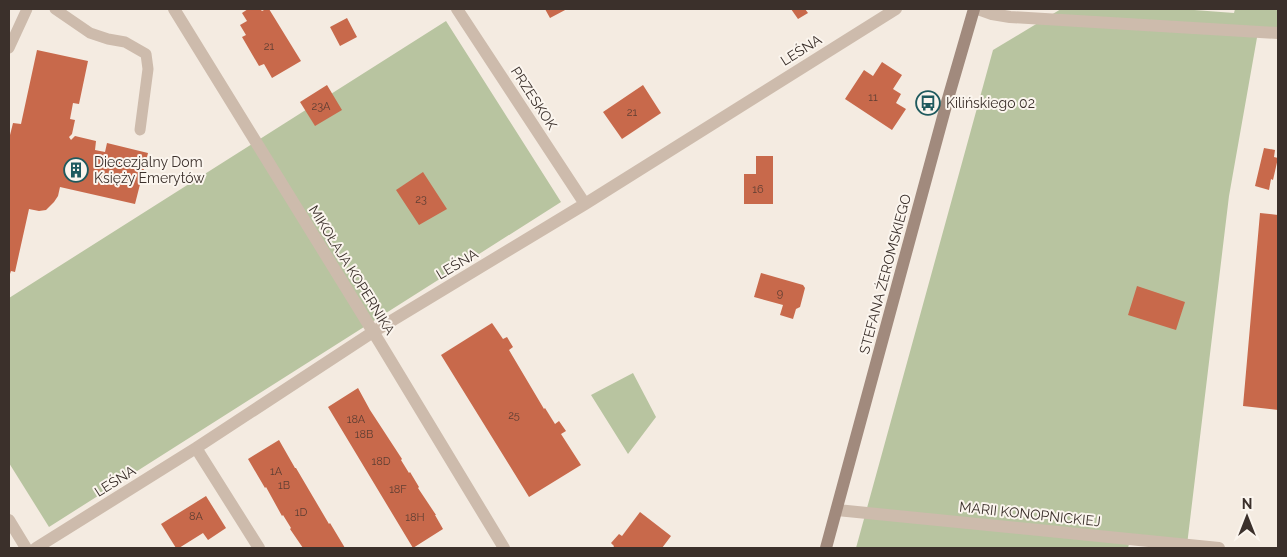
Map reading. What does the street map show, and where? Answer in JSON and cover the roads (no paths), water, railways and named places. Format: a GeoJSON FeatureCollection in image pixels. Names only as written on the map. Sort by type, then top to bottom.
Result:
{"type":"FeatureCollection","features":[{"type":"Feature","properties":{"kind":"main road","name":"STEFANA ŻEROMSKIEGO"},"geometry":{"type":"LineString","coordinates":[[826,548],[944,112],[976,9]]}},
{"type":"Feature","properties":{"kind":"street","name":"MIKOŁAJA KOPERNIKA"},"geometry":{"type":"LineString","coordinates":[[174,9],[504,548]]}},
{"type":"Feature","properties":{"kind":"street","name":"PRZESKOK"},"geometry":{"type":"LineString","coordinates":[[457,9],[585,204]]}},
{"type":"Feature","properties":{"kind":"street","name":"LEŚNA"},"geometry":{"type":"LineString","coordinates":[[36,548],[196,448],[373,332],[585,204],[896,9]]}},
{"type":"Feature","properties":{"kind":"street"},"geometry":{"type":"LineString","coordinates":[[976,9],[1010,17],[1278,34]]}},
{"type":"Feature","properties":{"kind":"street"},"geometry":{"type":"LineString","coordinates":[[196,448],[258,548]]}},
{"type":"Feature","properties":{"kind":"street","name":"MARII KONOPNICKIEJ"},"geometry":{"type":"LineString","coordinates":[[837,510],[1219,548]]}},
{"type":"Feature","properties":{"kind":"street"},"geometry":{"type":"LineString","coordinates":[[9,520],[26,548]]}},
{"type":"Feature","properties":{"kind":"lane"},"geometry":{"type":"LineString","coordinates":[[9,48],[27,9]]}},
{"type":"Feature","properties":{"kind":"lane"},"geometry":{"type":"LineString","coordinates":[[55,9],[90,33],[125,42],[146,54],[148,69],[140,130]]}},
{"type":"Feature","properties":{"kind":"place","name":"Kilińskiego 02"},"geometry":{"type":"Point","coordinates":[928,103]}},
{"type":"Feature","properties":{"kind":"place","name":"Diecezjalny Dom Księży Emerytów"},"geometry":{"type":"Point","coordinates":[76,170]}}]}
